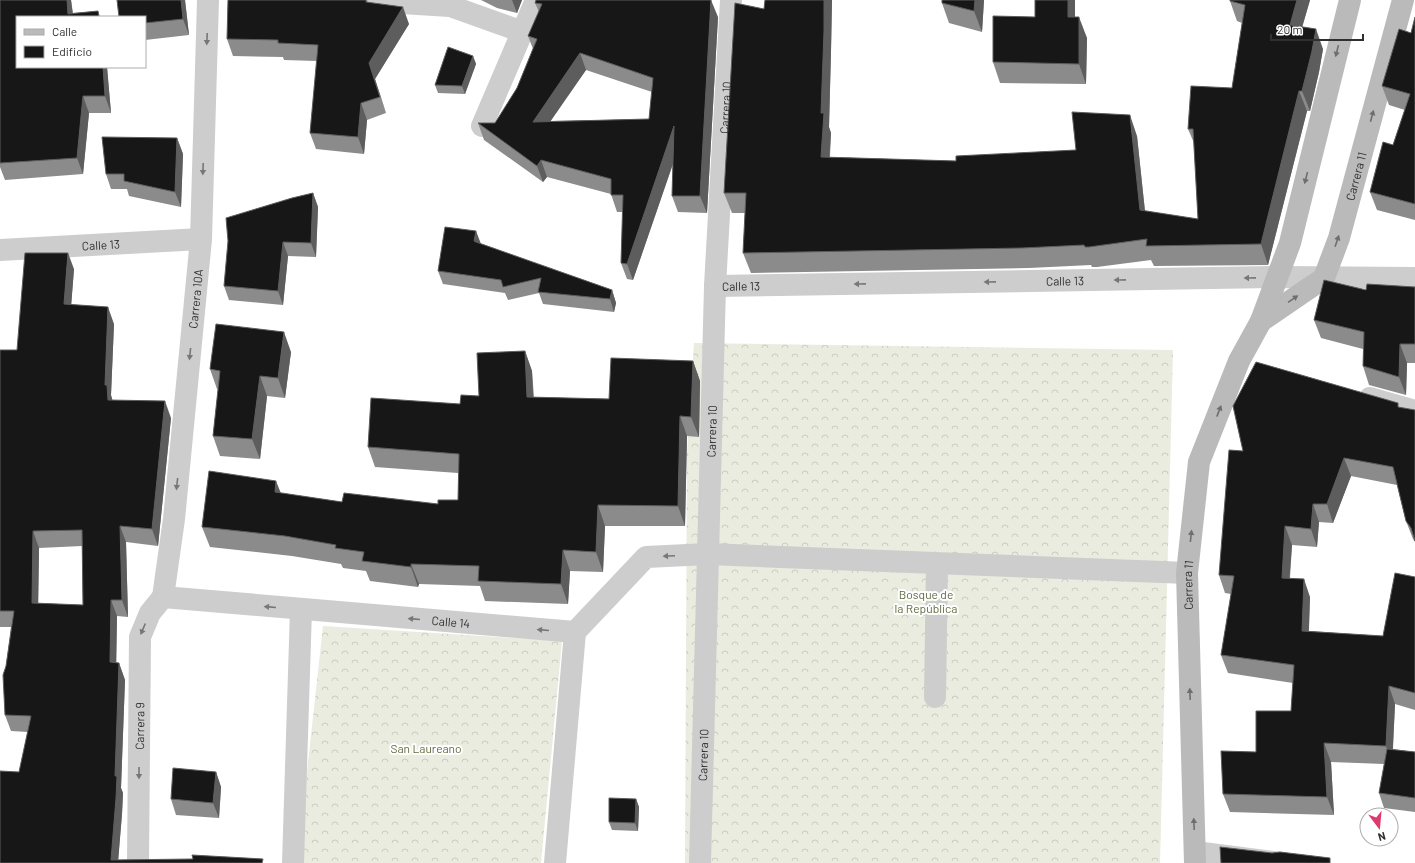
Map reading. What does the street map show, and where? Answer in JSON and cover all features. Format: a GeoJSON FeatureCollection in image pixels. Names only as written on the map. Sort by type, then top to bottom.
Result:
{"type":"FeatureCollection","features":[{"type":"Feature","properties":{"kind":"main road","name":"Carrera 11"},"geometry":{"type":"LineString","coordinates":[[1195,857],[1187,573],[1199,462],[1239,361],[1261,321],[1290,243],[1350,0]]}},
{"type":"Feature","properties":{"kind":"main road","name":"Carrera 11"},"geometry":{"type":"LineString","coordinates":[[1261,321],[1324,278],[1339,238],[1404,0]]}},
{"type":"Feature","properties":{"kind":"street","name":"Carrera 10A"},"geometry":{"type":"LineString","coordinates":[[163,596],[174,519],[201,239],[208,0]]}},
{"type":"Feature","properties":{"kind":"street"},"geometry":{"type":"LineString","coordinates":[[353,0],[450,6],[523,32]]}},
{"type":"Feature","properties":{"kind":"street"},"geometry":{"type":"LineString","coordinates":[[482,126],[536,0]]}},
{"type":"Feature","properties":{"kind":"street","name":"Carrera 10"},"geometry":{"type":"LineString","coordinates":[[700,863],[715,286],[731,0]]}},
{"type":"Feature","properties":{"kind":"street","name":"Calle 13"},"geometry":{"type":"LineString","coordinates":[[0,250],[201,239]]}},
{"type":"Feature","properties":{"kind":"street","name":"Calle 13"},"geometry":{"type":"LineString","coordinates":[[715,286],[1278,277],[1415,278]]}},
{"type":"Feature","properties":{"kind":"street"},"geometry":{"type":"LineString","coordinates":[[1239,361],[1262,367]]}},
{"type":"Feature","properties":{"kind":"street"},"geometry":{"type":"LineString","coordinates":[[1354,394],[1415,411]]}},
{"type":"Feature","properties":{"kind":"street"},"geometry":{"type":"LineString","coordinates":[[555,863],[575,632],[646,557],[708,554],[1187,573]]}},
{"type":"Feature","properties":{"kind":"street"},"geometry":{"type":"LineString","coordinates":[[935,697],[937,564]]}},
{"type":"Feature","properties":{"kind":"street","name":"Calle 14"},"geometry":{"type":"LineString","coordinates":[[163,596],[575,632]]}},
{"type":"Feature","properties":{"kind":"street","name":"Carrera 9"},"geometry":{"type":"LineString","coordinates":[[138,863],[140,637],[150,613],[163,596]]}},
{"type":"Feature","properties":{"kind":"street"},"geometry":{"type":"LineString","coordinates":[[293,863],[301,609]]}},
{"type":"Feature","properties":{"kind":"street"},"geometry":{"type":"LineString","coordinates":[[1195,857],[1282,863]]}},
{"type":"Feature","properties":{"kind":"green space","name":"Bosque de la República"},"geometry":{"type":"Polygon","coordinates":[[[694,343],[1173,350],[1160,863],[685,863],[687,454],[694,343]]]}},
{"type":"Feature","properties":{"kind":"green space","name":"San Laureano"},"geometry":{"type":"Polygon","coordinates":[[[323,626],[562,641],[541,863],[297,863],[323,626]]]}},
{"type":"Feature","properties":{"kind":"building"},"geometry":{"type":"Polygon","coordinates":[[[0,0],[67,0],[68,14],[98,11],[99,16],[16,16],[16,68],[103,68],[105,96],[83,96],[77,158],[0,163],[0,0]]]}},
{"type":"Feature","properties":{"kind":"building"},"geometry":{"type":"Polygon","coordinates":[[[117,0],[181,0],[183,19],[146,23],[146,16],[119,16],[117,0]]]}},
{"type":"Feature","properties":{"kind":"building"},"geometry":{"type":"Polygon","coordinates":[[[228,0],[366,0],[366,2],[403,7],[369,63],[380,97],[361,103],[358,137],[310,133],[318,45],[278,43],[278,40],[227,39],[228,0]]]}},
{"type":"Feature","properties":{"kind":"building"},"geometry":{"type":"Polygon","coordinates":[[[536,0],[711,0],[700,196],[672,196],[674,126],[627,264],[621,263],[623,195],[611,195],[611,179],[541,160],[537,166],[478,123],[495,123],[517,88],[537,39],[528,36],[542,4],[535,3],[536,0]],[[580,53],[533,122],[649,119],[653,78],[580,53]]]}},
{"type":"Feature","properties":{"kind":"building"},"geometry":{"type":"Polygon","coordinates":[[[765,0],[824,0],[821,113],[824,113],[821,157],[956,161],[956,156],[1076,150],[1072,112],[1130,115],[1140,210],[1198,219],[1193,129],[1188,129],[1191,86],[1232,88],[1245,5],[1230,0],[1297,0],[1290,25],[1316,29],[1302,91],[1299,91],[1261,244],[1146,246],[1147,239],[1089,247],[1085,247],[1084,245],[1022,248],[743,253],[746,193],[724,193],[735,3],[764,9],[765,0]]]}},
{"type":"Feature","properties":{"kind":"building"},"geometry":{"type":"Polygon","coordinates":[[[942,0],[975,0],[974,11],[942,3],[942,0]]]}},
{"type":"Feature","properties":{"kind":"building"},"geometry":{"type":"Polygon","coordinates":[[[1035,0],[1068,0],[1068,17],[1079,17],[1079,64],[993,62],[993,16],[1035,17],[1035,0]]]}},
{"type":"Feature","properties":{"kind":"building"},"geometry":{"type":"Polygon","coordinates":[[[1415,17],[1415,204],[1370,192],[1383,142],[1393,145],[1410,94],[1382,86],[1399,29],[1411,33],[1415,17]]]}},
{"type":"Feature","properties":{"kind":"building"},"geometry":{"type":"Polygon","coordinates":[[[448,47],[473,56],[462,86],[435,85],[448,47]]]}},
{"type":"Feature","properties":{"kind":"building"},"geometry":{"type":"Polygon","coordinates":[[[102,137],[177,138],[175,192],[124,181],[124,174],[106,174],[102,137]]]}},
{"type":"Feature","properties":{"kind":"building"},"geometry":{"type":"Polygon","coordinates":[[[313,193],[311,243],[283,242],[278,291],[224,286],[228,241],[226,218],[313,193]]]}},
{"type":"Feature","properties":{"kind":"building"},"geometry":{"type":"Polygon","coordinates":[[[445,227],[476,231],[474,241],[476,242],[612,290],[610,299],[538,292],[541,278],[503,287],[501,280],[438,271],[445,227]]]}},
{"type":"Feature","properties":{"kind":"building"},"geometry":{"type":"Polygon","coordinates":[[[25,253],[68,253],[64,304],[108,307],[105,385],[107,385],[108,400],[165,401],[152,529],[120,526],[122,600],[111,600],[110,662],[119,663],[115,776],[117,776],[111,860],[193,859],[192,855],[263,859],[262,863],[0,863],[0,771],[19,772],[31,716],[5,715],[3,675],[6,666],[14,611],[0,611],[0,350],[17,350],[25,253]],[[82,530],[33,531],[32,603],[83,605],[82,530]]]}},
{"type":"Feature","properties":{"kind":"building"},"geometry":{"type":"Polygon","coordinates":[[[1324,280],[1366,290],[1367,284],[1415,287],[1415,344],[1400,344],[1399,377],[1363,366],[1364,332],[1314,320],[1324,280]]]}},
{"type":"Feature","properties":{"kind":"building"},"geometry":{"type":"Polygon","coordinates":[[[216,324],[284,332],[278,378],[260,376],[252,439],[213,436],[220,371],[210,369],[216,324]]]}},
{"type":"Feature","properties":{"kind":"building"},"geometry":{"type":"Polygon","coordinates":[[[525,351],[527,397],[609,399],[611,358],[693,361],[691,417],[680,416],[678,506],[598,505],[596,552],[563,550],[561,584],[478,581],[479,566],[411,564],[411,567],[362,561],[364,552],[335,548],[336,545],[285,536],[202,527],[209,471],[276,481],[275,492],[342,502],[344,493],[438,504],[438,500],[458,500],[459,454],[368,447],[371,398],[460,404],[461,395],[479,396],[477,353],[525,351]]]}},
{"type":"Feature","properties":{"kind":"building"},"geometry":{"type":"Polygon","coordinates":[[[1256,362],[1398,403],[1398,407],[1415,410],[1415,541],[1411,528],[1406,521],[1393,467],[1344,458],[1327,504],[1313,504],[1311,529],[1285,526],[1282,578],[1304,579],[1302,631],[1383,636],[1395,573],[1415,577],[1415,693],[1389,686],[1386,746],[1324,743],[1327,797],[1223,794],[1221,751],[1256,752],[1256,711],[1291,711],[1294,665],[1221,655],[1234,576],[1219,575],[1229,450],[1243,451],[1233,406],[1256,362]]]}},
{"type":"Feature","properties":{"kind":"building"},"geometry":{"type":"Polygon","coordinates":[[[1387,749],[1415,752],[1415,798],[1379,793],[1387,749]]]}},
{"type":"Feature","properties":{"kind":"building"},"geometry":{"type":"Polygon","coordinates":[[[173,768],[216,772],[213,803],[171,799],[173,768]]]}},
{"type":"Feature","properties":{"kind":"building"},"geometry":{"type":"Polygon","coordinates":[[[609,798],[636,799],[635,823],[609,822],[609,798]]]}},
{"type":"Feature","properties":{"kind":"building"},"geometry":{"type":"Polygon","coordinates":[[[1220,847],[1330,858],[1330,863],[1221,863],[1220,847]]]}}]}
